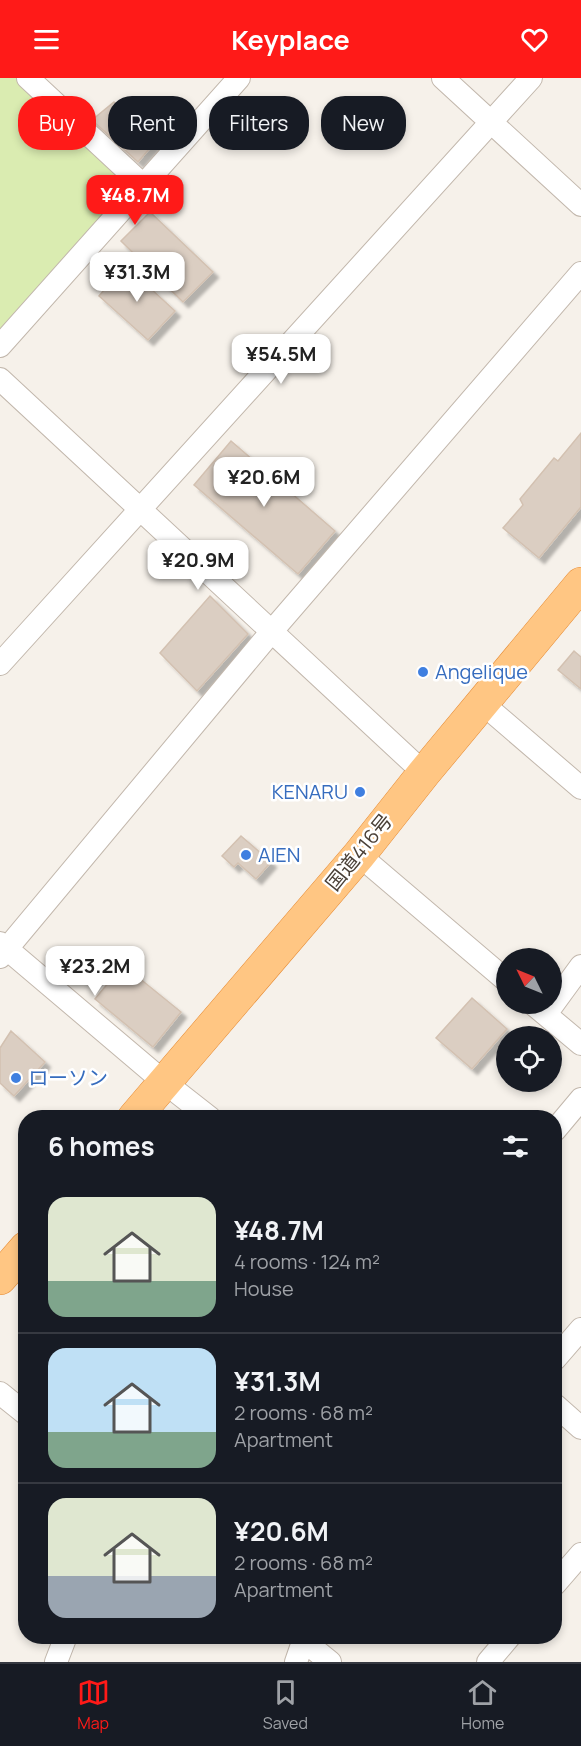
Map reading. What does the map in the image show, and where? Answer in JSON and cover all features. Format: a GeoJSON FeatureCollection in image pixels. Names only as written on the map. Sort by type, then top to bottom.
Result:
{"type":"FeatureCollection","features":[{"type":"Feature","properties":{"kind":"highway","name":"国道416号"},"geometry":{"type":"LineString","coordinates":[[141,1110],[359,855],[581,584]]}},
{"type":"Feature","properties":{"kind":"highway"},"geometry":{"type":"LineString","coordinates":[[0,1278],[18,1257]]}},
{"type":"Feature","properties":{"kind":"street"},"geometry":{"type":"LineString","coordinates":[[28,78],[144,186]]}},
{"type":"Feature","properties":{"kind":"street"},"geometry":{"type":"LineString","coordinates":[[0,346],[239,78]]}},
{"type":"Feature","properties":{"kind":"street"},"geometry":{"type":"LineString","coordinates":[[443,78],[581,205]]}},
{"type":"Feature","properties":{"kind":"street"},"geometry":{"type":"LineString","coordinates":[[0,664],[531,78]]}},
{"type":"Feature","properties":{"kind":"street"},"geometry":{"type":"LineString","coordinates":[[200,1110],[2,950],[581,273]]}},
{"type":"Feature","properties":{"kind":"street"},"geometry":{"type":"LineString","coordinates":[[0,379],[424,773]]}},
{"type":"Feature","properties":{"kind":"street"},"geometry":{"type":"LineString","coordinates":[[482,703],[581,788]]}},
{"type":"Feature","properties":{"kind":"street"},"geometry":{"type":"LineString","coordinates":[[359,855],[496,972]]}},
{"type":"Feature","properties":{"kind":"street"},"geometry":{"type":"LineString","coordinates":[[562,985],[581,966]]}},
{"type":"Feature","properties":{"kind":"street"},"geometry":{"type":"LineString","coordinates":[[545,1014],[581,1044]]}},
{"type":"Feature","properties":{"kind":"street"},"geometry":{"type":"LineString","coordinates":[[562,1122],[581,1100]]}},
{"type":"Feature","properties":{"kind":"street"},"geometry":{"type":"LineString","coordinates":[[562,1351],[581,1329]]}},
{"type":"Feature","properties":{"kind":"street"},"geometry":{"type":"LineString","coordinates":[[0,1393],[18,1408]]}},
{"type":"Feature","properties":{"kind":"street"},"geometry":{"type":"LineString","coordinates":[[562,1411],[581,1428]]}},
{"type":"Feature","properties":{"kind":"street"},"geometry":{"type":"LineString","coordinates":[[562,1576],[581,1554]]}},
{"type":"Feature","properties":{"kind":"street"},"geometry":{"type":"LineString","coordinates":[[56,1662],[63,1644]]}},
{"type":"Feature","properties":{"kind":"street"},"geometry":{"type":"LineString","coordinates":[[296,1662],[300,1644]]}},
{"type":"Feature","properties":{"kind":"street"},"geometry":{"type":"LineString","coordinates":[[309,1644],[330,1662]]}},
{"type":"Feature","properties":{"kind":"street"},"geometry":{"type":"LineString","coordinates":[[488,1662],[503,1644]]}},
{"type":"Feature","properties":{"kind":"green space"},"geometry":{"type":"Polygon","coordinates":[[[0,78],[23,78],[43,96],[18,96],[18,150],[96,150],[96,145],[137,182],[0,331],[0,78]]]}},
{"type":"Feature","properties":{"kind":"building"},"geometry":{"type":"Polygon","coordinates":[[[108,107],[108,135],[96,124],[96,117],[108,107]]]}},
{"type":"Feature","properties":{"kind":"building"},"geometry":{"type":"Polygon","coordinates":[[[125,150],[148,150],[138,162],[125,150]]]}},
{"type":"Feature","properties":{"kind":"building"},"geometry":{"type":"Polygon","coordinates":[[[150,212],[213,272],[183,302],[121,241],[150,212]]]}},
{"type":"Feature","properties":{"kind":"building"},"geometry":{"type":"Polygon","coordinates":[[[125,265],[175,311],[148,340],[99,296],[125,265]]]}},
{"type":"Feature","properties":{"kind":"building"},"geometry":{"type":"Polygon","coordinates":[[[581,433],[581,507],[539,558],[503,528],[523,505],[520,499],[554,458],[558,461],[581,433]]]}},
{"type":"Feature","properties":{"kind":"building"},"geometry":{"type":"Polygon","coordinates":[[[231,441],[335,531],[298,574],[194,485],[231,441]]]}},
{"type":"Feature","properties":{"kind":"building"},"geometry":{"type":"Polygon","coordinates":[[[210,596],[248,634],[197,691],[160,653],[210,596]]]}},
{"type":"Feature","properties":{"kind":"building"},"geometry":{"type":"Polygon","coordinates":[[[574,651],[581,657],[581,689],[558,670],[574,651]]]}},
{"type":"Feature","properties":{"kind":"building"},"geometry":{"type":"Polygon","coordinates":[[[241,836],[271,862],[256,879],[238,863],[234,867],[222,856],[241,836]]]}},
{"type":"Feature","properties":{"kind":"building"},"geometry":{"type":"Polygon","coordinates":[[[123,965],[181,1012],[153,1047],[95,999],[123,965]]]}},
{"type":"Feature","properties":{"kind":"building"},"geometry":{"type":"Polygon","coordinates":[[[472,998],[504,1026],[496,1026],[496,1042],[472,1069],[436,1038],[472,998]]]}},
{"type":"Feature","properties":{"kind":"building"},"geometry":{"type":"Polygon","coordinates":[[[11,1031],[45,1062],[14,1096],[0,1083],[0,1048],[11,1031]]]}},
{"type":"Feature","properties":{"kind":"place","name":"Angelique"},"geometry":{"type":"Point","coordinates":[423,672]}},
{"type":"Feature","properties":{"kind":"place","name":"KENARU"},"geometry":{"type":"Point","coordinates":[360,792]}},
{"type":"Feature","properties":{"kind":"place","name":"AIEN"},"geometry":{"type":"Point","coordinates":[246,855]}},
{"type":"Feature","properties":{"kind":"place","name":"ローソン"},"geometry":{"type":"Point","coordinates":[16,1078]}}]}
